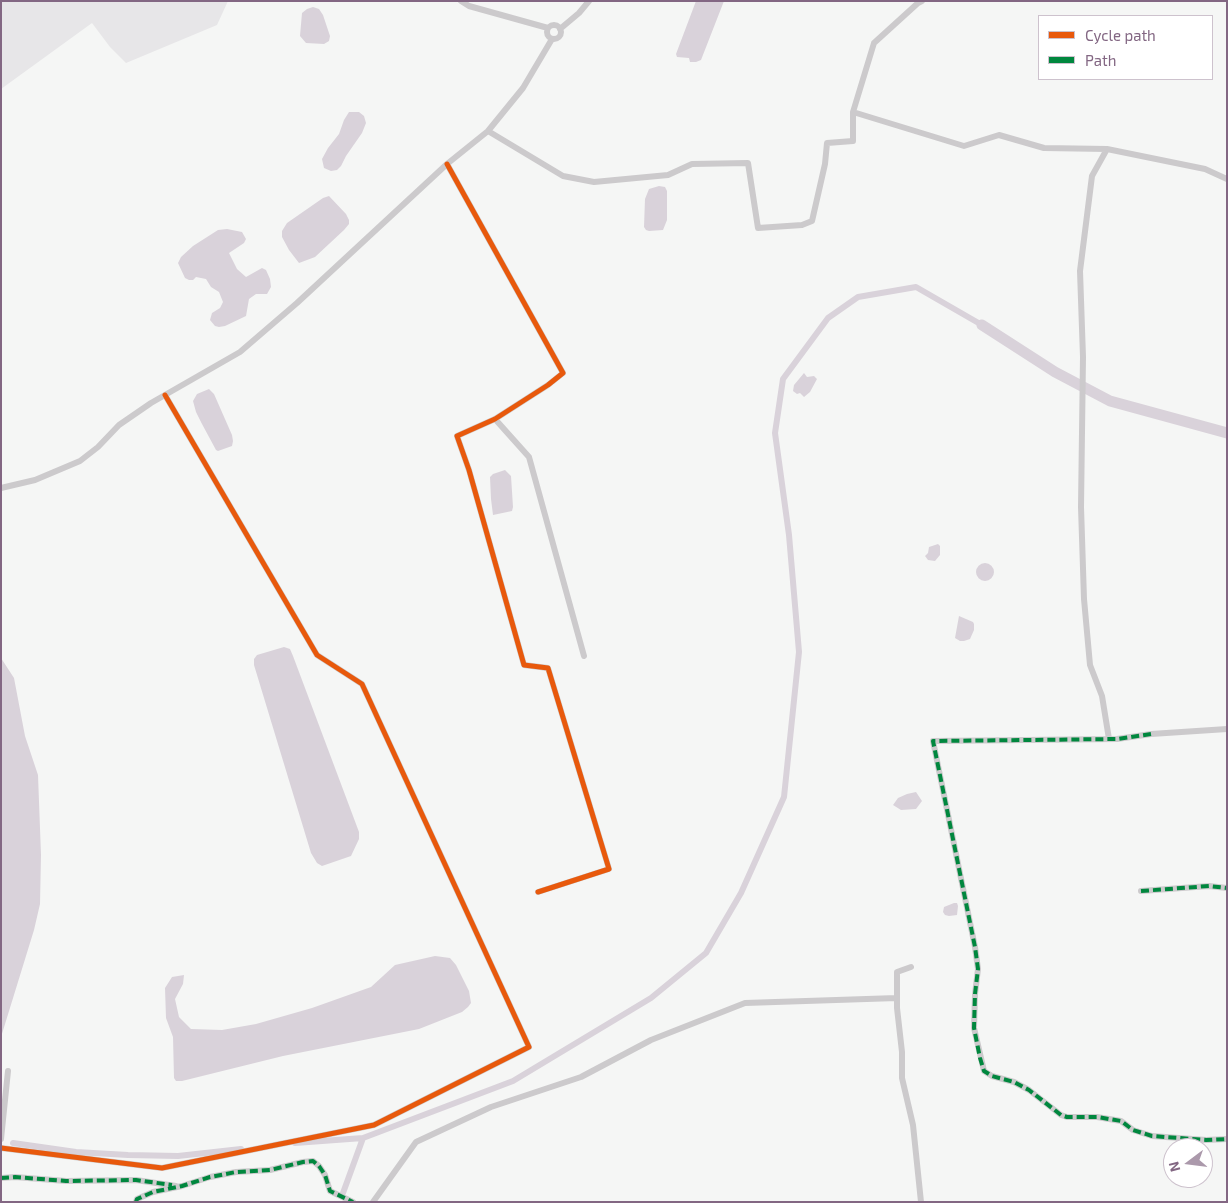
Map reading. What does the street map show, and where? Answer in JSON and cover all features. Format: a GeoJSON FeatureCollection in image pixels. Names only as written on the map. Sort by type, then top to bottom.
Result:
{"type":"FeatureCollection","features":[{"type":"Feature","properties":{"kind":"street"},"geometry":{"type":"LineString","coordinates":[[462,1],[469,6],[548,28],[552,25],[560,29]]}},
{"type":"Feature","properties":{"kind":"street"},"geometry":{"type":"LineString","coordinates":[[1,488],[35,480],[80,461],[98,447],[119,425],[165,395],[240,352],[297,303],[447,164],[488,131],[524,88],[552,39],[559,36],[560,29],[579,13],[589,1]]}},
{"type":"Feature","properties":{"kind":"street"},"geometry":{"type":"LineString","coordinates":[[488,131],[563,176],[594,182],[668,175],[692,164],[748,163],[758,228],[802,225],[812,221],[825,164],[827,143],[853,141],[854,112],[874,44],[922,1]]}},
{"type":"Feature","properties":{"kind":"street"},"geometry":{"type":"LineString","coordinates":[[548,28],[548,36],[552,39]]}},
{"type":"Feature","properties":{"kind":"street"},"geometry":{"type":"LineString","coordinates":[[854,112],[964,146],[999,136],[1044,148],[1107,149],[1205,169],[1227,179]]}},
{"type":"Feature","properties":{"kind":"street"},"geometry":{"type":"LineString","coordinates":[[1107,149],[1092,176],[1080,272],[1083,357],[1081,507],[1084,600],[1090,665],[1102,696],[1109,739]]}},
{"type":"Feature","properties":{"kind":"street"},"geometry":{"type":"LineString","coordinates":[[447,164],[564,373],[495,419],[457,436],[469,470],[524,665],[548,668],[609,868],[538,892]]}},
{"type":"Feature","properties":{"kind":"street"},"geometry":{"type":"LineString","coordinates":[[1,1148],[162,1168],[374,1125],[529,1047],[362,684],[317,655],[165,395]]}},
{"type":"Feature","properties":{"kind":"street"},"geometry":{"type":"LineString","coordinates":[[495,419],[529,457],[584,656]]}},
{"type":"Feature","properties":{"kind":"street"},"geometry":{"type":"LineString","coordinates":[[1227,730],[1151,734],[1109,739],[933,741],[975,947],[978,969],[974,1028],[984,1072],[1014,1082],[1029,1090],[1066,1117],[1097,1117],[1120,1121],[1133,1130],[1152,1136],[1178,1139],[1227,1139]]}},
{"type":"Feature","properties":{"kind":"street"},"geometry":{"type":"LineString","coordinates":[[1141,891],[1209,886],[1227,888]]}},
{"type":"Feature","properties":{"kind":"street"},"geometry":{"type":"LineString","coordinates":[[911,967],[897,972],[897,998],[902,1052],[902,1078],[913,1124],[921,1202]]}},
{"type":"Feature","properties":{"kind":"street"},"geometry":{"type":"LineString","coordinates":[[373,1202],[416,1142],[491,1107],[581,1077],[651,1040],[745,1002],[897,998]]}},
{"type":"Feature","properties":{"kind":"street"},"geometry":{"type":"LineString","coordinates":[[1,1139],[8,1071]]}},
{"type":"Feature","properties":{"kind":"street"},"geometry":{"type":"LineString","coordinates":[[136,1202],[137,1199],[154,1192],[210,1177],[236,1172],[270,1170],[313,1161],[322,1170],[330,1191],[352,1202]]}},
{"type":"Feature","properties":{"kind":"street"},"geometry":{"type":"LineString","coordinates":[[1,1178],[15,1177],[66,1181],[136,1180],[182,1186]]}},
{"type":"Feature","properties":{"kind":"shaded area"},"geometry":{"type":"Polygon","coordinates":[[[1,1],[228,1],[217,25],[126,63],[110,47],[92,23],[1,89],[1,1]]]}},
{"type":"Feature","properties":{"kind":"shaded area"},"geometry":{"type":"Polygon","coordinates":[[[696,1],[724,1],[701,60],[690,62],[689,58],[677,57],[676,54],[696,1]]]}},
{"type":"Feature","properties":{"kind":"shaded area"},"geometry":{"type":"Polygon","coordinates":[[[313,7],[319,9],[323,15],[330,36],[329,41],[324,44],[306,43],[300,36],[302,13],[313,7]]]}},
{"type":"Feature","properties":{"kind":"shaded area"},"geometry":{"type":"Polygon","coordinates":[[[349,112],[359,112],[364,116],[366,123],[362,133],[341,166],[337,170],[331,171],[324,168],[322,159],[339,134],[349,112]]]}},
{"type":"Feature","properties":{"kind":"shaded area"},"geometry":{"type":"Polygon","coordinates":[[[659,186],[665,187],[667,191],[667,220],[663,230],[649,231],[644,227],[645,199],[649,189],[659,186]]]}},
{"type":"Feature","properties":{"kind":"shaded area"},"geometry":{"type":"Polygon","coordinates":[[[329,196],[346,214],[349,224],[315,257],[299,263],[282,237],[282,231],[287,223],[323,198],[329,196]]]}},
{"type":"Feature","properties":{"kind":"shaded area"},"geometry":{"type":"Polygon","coordinates":[[[227,229],[242,232],[246,239],[244,243],[229,253],[237,269],[246,277],[262,268],[266,270],[271,287],[267,294],[256,294],[249,299],[246,316],[219,327],[215,326],[210,320],[212,313],[220,308],[223,302],[219,292],[211,287],[206,279],[196,277],[193,280],[189,280],[185,278],[178,263],[181,257],[193,246],[218,230],[227,229]]]}},
{"type":"Feature","properties":{"kind":"shaded area"},"geometry":{"type":"Polygon","coordinates":[[[804,373],[807,377],[814,376],[817,379],[810,392],[804,397],[800,393],[797,394],[793,391],[794,385],[804,373]]]}},
{"type":"Feature","properties":{"kind":"shaded area"},"geometry":{"type":"Polygon","coordinates":[[[209,389],[214,394],[233,441],[232,446],[218,451],[196,412],[193,401],[197,394],[209,389]]]}},
{"type":"Feature","properties":{"kind":"shaded area"},"geometry":{"type":"Polygon","coordinates":[[[505,470],[511,476],[512,511],[493,515],[490,477],[505,470]]]}},
{"type":"Feature","properties":{"kind":"shaded area"},"geometry":{"type":"Polygon","coordinates":[[[938,544],[940,546],[940,555],[935,561],[928,560],[925,556],[928,553],[929,547],[938,544]]]}},
{"type":"Feature","properties":{"kind":"shaded area"},"geometry":{"type":"Polygon","coordinates":[[[985,563],[991,566],[994,572],[991,578],[985,581],[979,578],[976,572],[979,566],[985,563]]]}},
{"type":"Feature","properties":{"kind":"shaded area"},"geometry":{"type":"Polygon","coordinates":[[[959,616],[974,624],[974,630],[970,639],[964,641],[955,638],[959,616]]]}},
{"type":"Feature","properties":{"kind":"shaded area"},"geometry":{"type":"Polygon","coordinates":[[[284,647],[290,649],[293,656],[359,832],[359,839],[351,856],[322,866],[317,863],[311,853],[254,665],[254,659],[257,655],[284,647]]]}},
{"type":"Feature","properties":{"kind":"shaded area"},"geometry":{"type":"Polygon","coordinates":[[[1,658],[14,678],[25,736],[38,775],[41,855],[40,904],[34,930],[1,1037],[1,658]]]}},
{"type":"Feature","properties":{"kind":"shaded area"},"geometry":{"type":"Polygon","coordinates":[[[916,792],[922,801],[916,809],[901,810],[893,805],[898,798],[916,792]]]}},
{"type":"Feature","properties":{"kind":"shaded area"},"geometry":{"type":"Polygon","coordinates":[[[957,903],[958,906],[957,915],[945,915],[943,912],[944,907],[957,903]]]}},
{"type":"Feature","properties":{"kind":"shaded area"},"geometry":{"type":"Polygon","coordinates":[[[435,956],[450,958],[456,965],[469,991],[471,1003],[462,1012],[419,1029],[283,1056],[182,1081],[176,1081],[174,1078],[173,1037],[166,1018],[165,988],[172,977],[184,975],[183,984],[175,999],[179,1017],[191,1029],[222,1030],[256,1024],[312,1008],[371,987],[395,965],[435,956]]]}},
{"type":"Feature","properties":{"kind":"waterway"},"geometry":{"type":"LineString","coordinates":[[295,1143],[363,1138],[513,1081],[651,998],[706,953],[741,893],[784,797],[799,652],[789,535],[775,433],[783,379],[828,318],[858,297],[916,287],[982,325]]}},
{"type":"Feature","properties":{"kind":"waterway"},"geometry":{"type":"LineString","coordinates":[[982,325],[1055,372],[1110,401],[1227,433]]}},
{"type":"Feature","properties":{"kind":"waterway"},"geometry":{"type":"LineString","coordinates":[[343,1193],[363,1138]]}},
{"type":"Feature","properties":{"kind":"waterway"},"geometry":{"type":"LineString","coordinates":[[13,1143],[76,1152],[128,1155],[178,1156],[241,1149]]}},
{"type":"Feature","properties":{"kind":"marked path"},"geometry":{"type":"LineString","coordinates":[[1151,734],[1117,739],[933,741],[975,947],[978,969],[974,1028],[984,1071],[992,1076],[1014,1082],[1029,1090],[1061,1115],[1067,1117],[1097,1117],[1121,1121],[1133,1130],[1152,1136],[1206,1140],[1227,1139]]}},
{"type":"Feature","properties":{"kind":"marked path"},"geometry":{"type":"LineString","coordinates":[[1141,891],[1209,886],[1227,888]]}},
{"type":"Feature","properties":{"kind":"marked path"},"geometry":{"type":"LineString","coordinates":[[136,1202],[137,1199],[153,1192],[182,1186],[210,1177],[236,1172],[270,1170],[313,1161],[325,1175],[330,1191],[353,1202]]}},
{"type":"Feature","properties":{"kind":"marked path"},"geometry":{"type":"LineString","coordinates":[[1,1178],[15,1177],[66,1181],[136,1180],[172,1185]]}},
{"type":"Feature","properties":{"kind":"cycle path"},"geometry":{"type":"LineString","coordinates":[[447,164],[563,373],[548,385],[495,419],[457,436],[469,470],[524,665],[548,668],[609,869],[538,892]]}},
{"type":"Feature","properties":{"kind":"cycle path"},"geometry":{"type":"LineString","coordinates":[[1,1148],[162,1168],[374,1125],[529,1047],[362,684],[317,655],[165,395]]}}]}
